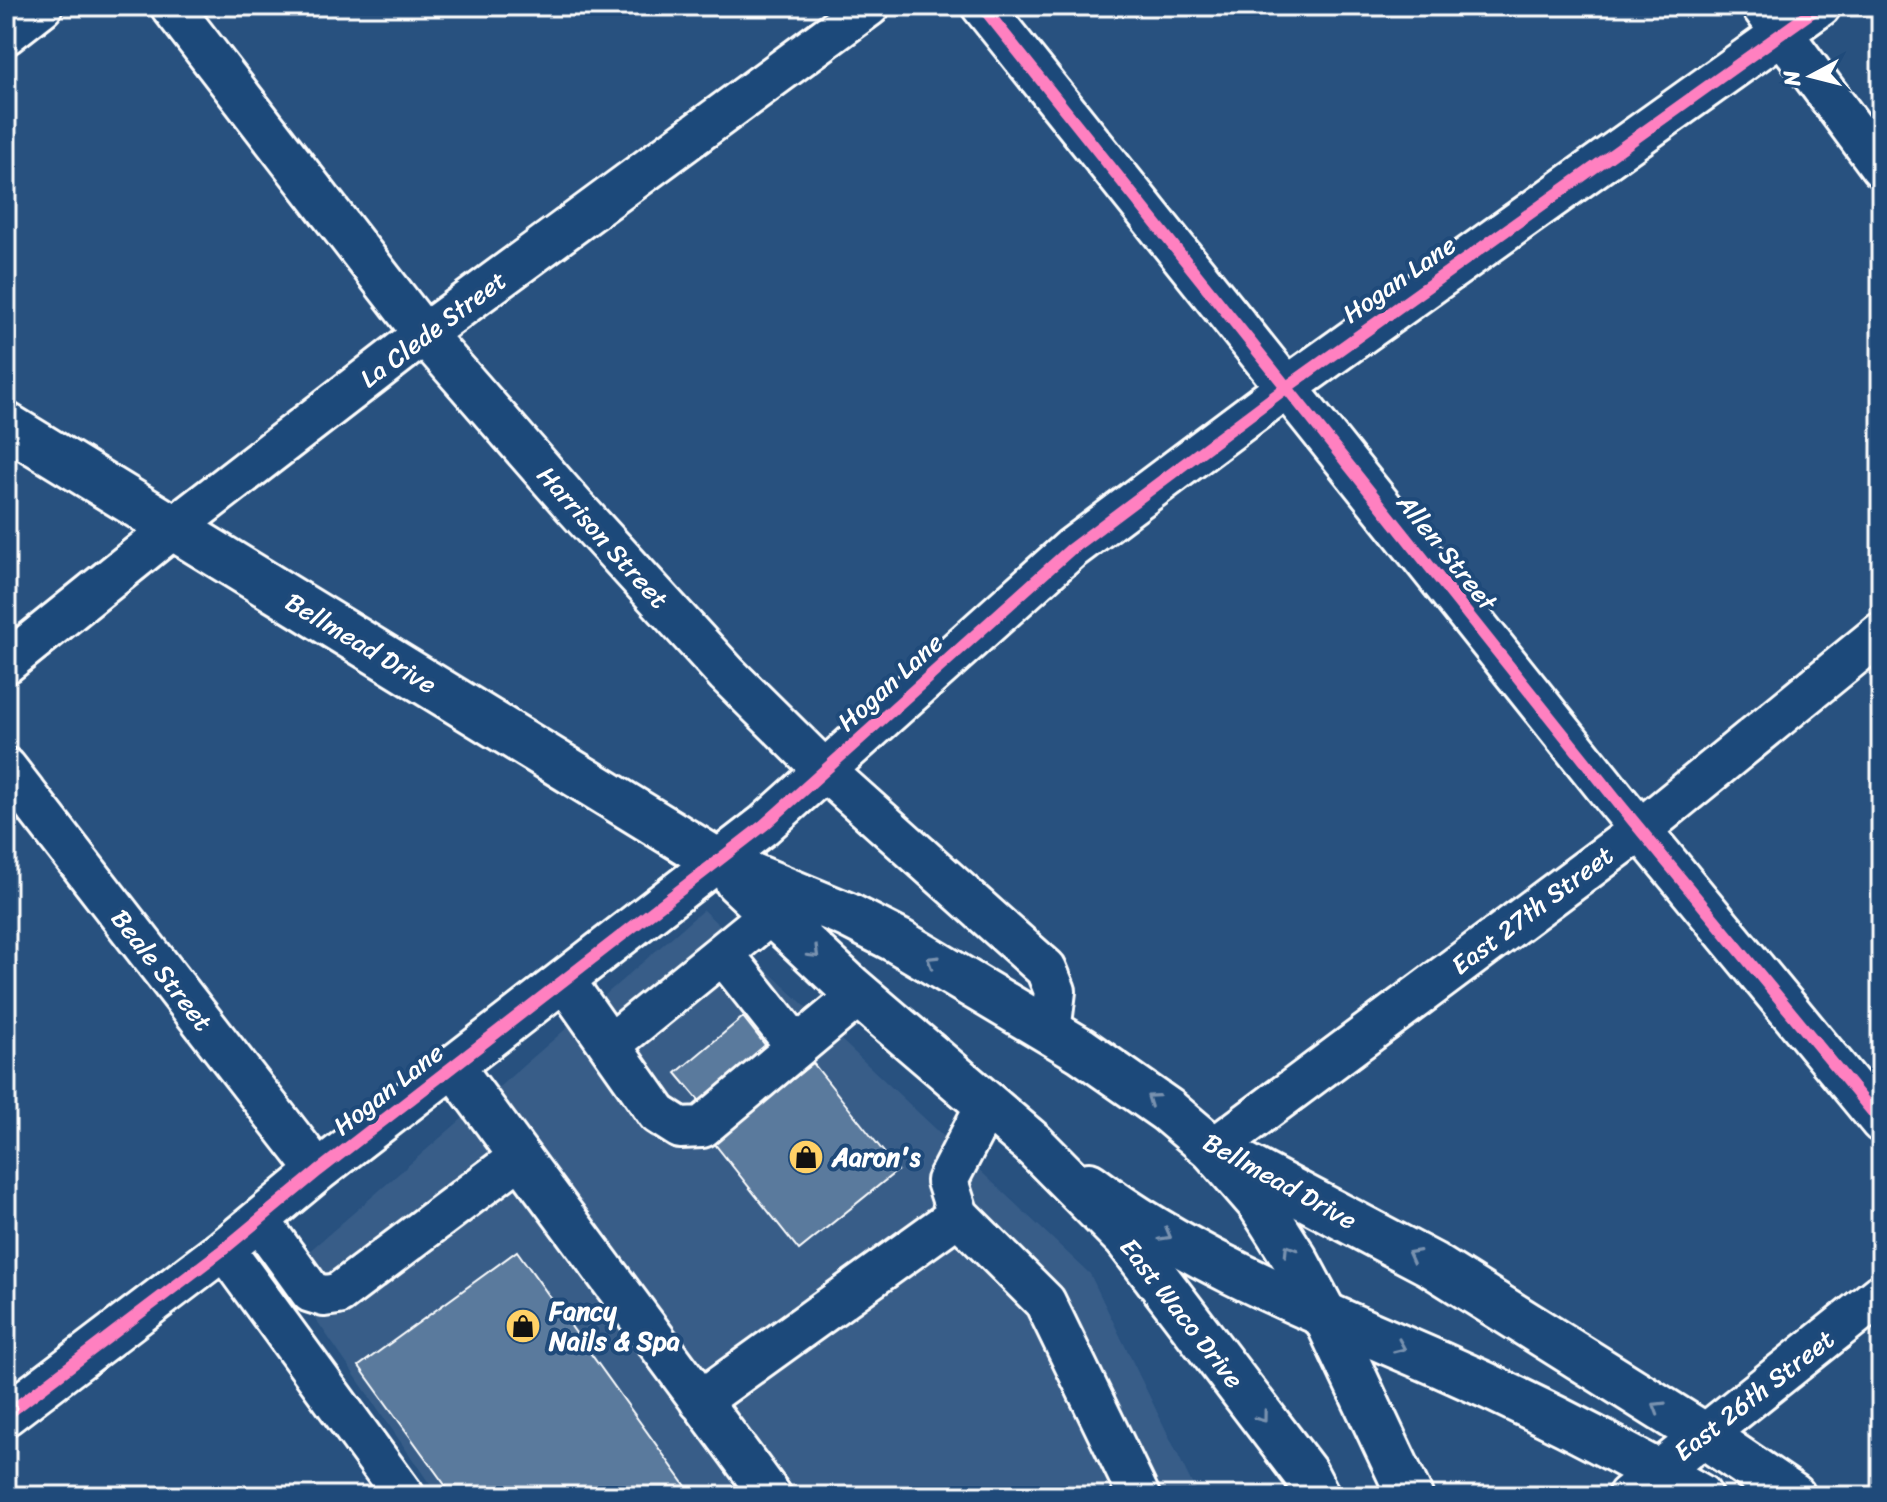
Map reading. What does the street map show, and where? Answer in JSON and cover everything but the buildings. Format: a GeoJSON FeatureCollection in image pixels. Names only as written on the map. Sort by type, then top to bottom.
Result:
{"type":"FeatureCollection","features":[{"type":"Feature","properties":{"kind":"main road","name":"Bellmead Drive"},"geometry":{"type":"LineString","coordinates":[[6,425],[717,861],[847,915],[886,935],[1050,1032],[1167,1110],[1213,1149],[1431,1264],[1705,1436],[1793,1496]]}},
{"type":"Feature","properties":{"kind":"main road","name":"Bellmead Drive"},"geometry":{"type":"LineString","coordinates":[[717,861],[859,995],[1032,1143],[1098,1192],[1146,1223],[1326,1317],[1530,1405],[1642,1484],[1699,1496]]}},
{"type":"Feature","properties":{"kind":"main road","name":"East Waco Drive"},"geometry":{"type":"LineString","coordinates":[[1032,1143],[1127,1239],[1305,1473],[1317,1496]]}},
{"type":"Feature","properties":{"kind":"main road"},"geometry":{"type":"LineString","coordinates":[[1213,1149],[1259,1202],[1295,1259],[1326,1317],[1410,1496]]}},
{"type":"Feature","properties":{"kind":"street"},"geometry":{"type":"LineString","coordinates":[[6,34],[42,6]]}},
{"type":"Feature","properties":{"kind":"street","name":"Harrison Street"},"geometry":{"type":"LineString","coordinates":[[171,6],[424,334],[574,506],[727,674],[824,770],[1046,969],[1055,991],[1050,1032]]}},
{"type":"Feature","properties":{"kind":"street","name":"La Clede Street"},"geometry":{"type":"LineString","coordinates":[[6,663],[173,528],[424,334],[869,6]]}},
{"type":"Feature","properties":{"kind":"street","name":"Allen Street"},"geometry":{"type":"LineString","coordinates":[[982,6],[1640,830],[1881,1122]]}},
{"type":"Feature","properties":{"kind":"street","name":"Hogan Lane"},"geometry":{"type":"LineString","coordinates":[[6,1415],[224,1249],[318,1171],[791,802],[1071,549],[1772,20],[1820,6]]}},
{"type":"Feature","properties":{"kind":"street"},"geometry":{"type":"LineString","coordinates":[[1772,20],[1881,167]]}},
{"type":"Feature","properties":{"kind":"street","name":"East 27th Street"},"geometry":{"type":"LineString","coordinates":[[1213,1149],[1640,830],[1881,633]]}},
{"type":"Feature","properties":{"kind":"street","name":"Beale Street"},"geometry":{"type":"LineString","coordinates":[[6,768],[318,1171]]}},
{"type":"Feature","properties":{"kind":"street"},"geometry":{"type":"LineString","coordinates":[[610,1045],[772,913]]}},
{"type":"Feature","properties":{"kind":"street"},"geometry":{"type":"LineString","coordinates":[[724,955],[797,1047]]}},
{"type":"Feature","properties":{"kind":"street"},"geometry":{"type":"LineString","coordinates":[[564,980],[658,1114],[680,1128],[702,1127],[859,995]]}},
{"type":"Feature","properties":{"kind":"street"},"geometry":{"type":"LineString","coordinates":[[453,1066],[771,1496]]}},
{"type":"Feature","properties":{"kind":"street"},"geometry":{"type":"LineString","coordinates":[[987,1104],[947,1181],[958,1215],[1045,1302],[1139,1496]]}},
{"type":"Feature","properties":{"kind":"street"},"geometry":{"type":"LineString","coordinates":[[259,1220],[311,1292],[324,1296],[338,1294],[520,1157]]}},
{"type":"Feature","properties":{"kind":"street"},"geometry":{"type":"LineString","coordinates":[[700,1401],[958,1215]]}},
{"type":"Feature","properties":{"kind":"street"},"geometry":{"type":"LineString","coordinates":[[224,1249],[404,1496]]}},
{"type":"Feature","properties":{"kind":"street","name":"East 26th Street"},"geometry":{"type":"LineString","coordinates":[[1642,1484],[1881,1294]]}},
{"type":"Feature","properties":{"kind":"shaded area"},"geometry":{"type":"Polygon","coordinates":[[[703,910],[1090,1274],[1198,1496],[438,1496],[284,1273],[703,910]]]}},
{"type":"Feature","properties":{"kind":"cycle path"},"geometry":{"type":"LineString","coordinates":[[982,6],[1620,805],[1881,1122]]}},
{"type":"Feature","properties":{"kind":"cycle path"},"geometry":{"type":"LineString","coordinates":[[6,1415],[224,1249],[318,1171],[764,825],[1071,549],[1287,387],[1820,6]]}},
{"type":"Feature","properties":{"kind":"place","name":"Aaron's"},"geometry":{"type":"Point","coordinates":[806,1157]}},
{"type":"Feature","properties":{"kind":"place","name":"Fancy Nails & Spa"},"geometry":{"type":"Point","coordinates":[523,1326]}}]}
